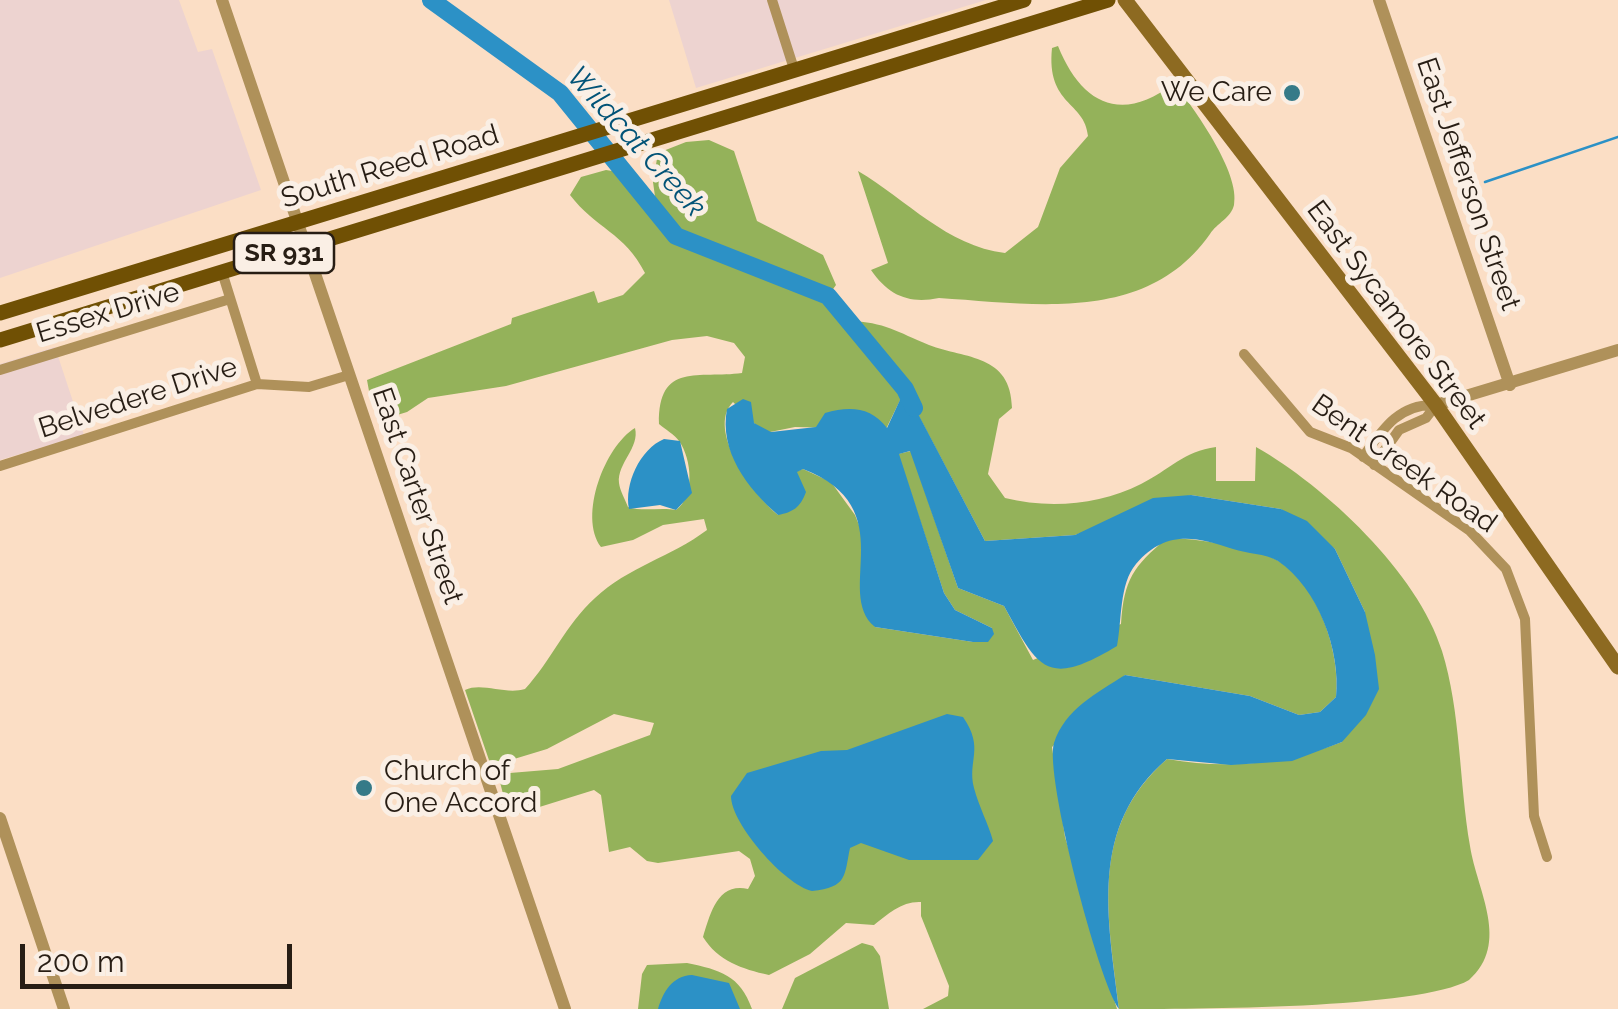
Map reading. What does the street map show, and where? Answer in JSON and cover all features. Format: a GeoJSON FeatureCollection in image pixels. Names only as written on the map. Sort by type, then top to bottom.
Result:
{"type":"FeatureCollection","features":[{"type":"Feature","properties":{"kind":"main road","name":"SR 931"},"geometry":{"type":"LineString","coordinates":[[794,70],[1024,0]]}},
{"type":"Feature","properties":{"kind":"main road","name":"South Reed Road"},"geometry":{"type":"LineString","coordinates":[[0,340],[1108,0]]}},
{"type":"Feature","properties":{"kind":"main road","name":"East Sycamore Street"},"geometry":{"type":"LineString","coordinates":[[1125,0],[1436,405],[1618,666]]}},
{"type":"Feature","properties":{"kind":"main road","name":"South Reed Road"},"geometry":{"type":"LineString","coordinates":[[0,313],[794,70]]}},
{"type":"Feature","properties":{"kind":"street","name":"East Carter Street"},"geometry":{"type":"LineString","coordinates":[[222,0],[565,1009]]}},
{"type":"Feature","properties":{"kind":"street"},"geometry":{"type":"LineString","coordinates":[[772,0],[794,70]]}},
{"type":"Feature","properties":{"kind":"street","name":"East Jefferson Street"},"geometry":{"type":"LineString","coordinates":[[1379,0],[1510,385]]}},
{"type":"Feature","properties":{"kind":"street"},"geometry":{"type":"LineString","coordinates":[[222,272],[256,384]]}},
{"type":"Feature","properties":{"kind":"street","name":"Essex Drive"},"geometry":{"type":"LineString","coordinates":[[0,370],[230,300]]}},
{"type":"Feature","properties":{"kind":"street"},"geometry":{"type":"LineString","coordinates":[[1363,457],[1388,421],[1417,406],[1436,405],[1510,385],[1618,350]]}},
{"type":"Feature","properties":{"kind":"street","name":"Bent Creek Road"},"geometry":{"type":"LineString","coordinates":[[1244,354],[1297,421],[1363,457],[1470,531],[1506,568],[1520,596],[1528,660],[1534,816],[1547,857]]}},
{"type":"Feature","properties":{"kind":"street","name":"Belvedere Drive"},"geometry":{"type":"LineString","coordinates":[[0,466],[256,384],[309,387],[349,375]]}},
{"type":"Feature","properties":{"kind":"street"},"geometry":{"type":"LineString","coordinates":[[1374,465],[1399,430],[1426,418],[1436,405]]}},
{"type":"Feature","properties":{"kind":"street"},"geometry":{"type":"LineString","coordinates":[[0,818],[64,1009]]}},
{"type":"Feature","properties":{"kind":"shaded area"},"geometry":{"type":"Polygon","coordinates":[[[0,0],[179,0],[198,52],[212,49],[261,190],[0,278],[0,0]]]}},
{"type":"Feature","properties":{"kind":"shaded area"},"geometry":{"type":"Polygon","coordinates":[[[669,0],[986,0],[696,88],[669,0]]]}},
{"type":"Feature","properties":{"kind":"shaded area"},"geometry":{"type":"Polygon","coordinates":[[[55,347],[84,435],[0,460],[0,364],[55,347]]]}},
{"type":"Feature","properties":{"kind":"green space"},"geometry":{"type":"Polygon","coordinates":[[[1058,46],[1078,82],[1105,102],[1137,103],[1174,83],[1223,159],[1234,192],[1230,213],[1184,263],[1155,283],[1122,295],[1050,304],[918,300],[893,292],[871,270],[888,263],[858,171],[946,232],[984,249],[1005,253],[1038,227],[1060,168],[1088,136],[1080,116],[1055,81],[1052,48],[1058,46]]]}},
{"type":"Feature","properties":{"kind":"green space"},"geometry":{"type":"Polygon","coordinates":[[[709,140],[734,151],[757,221],[823,255],[836,285],[828,296],[849,321],[882,326],[971,357],[995,368],[1004,377],[1012,408],[999,419],[988,474],[1005,498],[1057,504],[1109,497],[1141,484],[1195,452],[1216,447],[1216,481],[1255,481],[1256,447],[1311,484],[1366,534],[1391,562],[1430,621],[1448,674],[1470,846],[1490,933],[1488,950],[1469,980],[1443,990],[1356,1002],[1119,1009],[1109,875],[1114,844],[1125,814],[1142,786],[1167,759],[1256,763],[1342,742],[1365,612],[1335,549],[1281,509],[1191,495],[1075,535],[985,541],[905,390],[886,429],[795,427],[770,432],[760,429],[733,402],[726,414],[725,429],[736,462],[778,515],[797,471],[803,469],[831,482],[855,515],[863,535],[863,582],[875,627],[973,642],[992,628],[955,610],[944,593],[898,454],[911,451],[958,588],[1004,606],[1033,660],[1121,624],[1132,575],[1167,538],[1222,544],[1275,559],[1303,584],[1324,620],[1337,679],[1336,697],[1320,712],[1299,715],[1250,696],[1125,675],[1052,747],[1065,837],[1117,1009],[923,1009],[948,996],[949,986],[921,916],[921,902],[901,906],[874,925],[846,923],[810,954],[769,975],[749,970],[723,958],[703,937],[716,902],[729,890],[748,889],[755,876],[750,859],[739,851],[658,863],[647,861],[630,847],[609,852],[601,795],[594,790],[517,814],[507,810],[498,774],[558,769],[650,735],[654,723],[614,714],[547,749],[491,766],[465,690],[525,689],[575,619],[595,598],[621,578],[707,530],[704,519],[663,525],[633,540],[601,547],[592,518],[594,500],[605,465],[635,428],[634,442],[619,476],[628,507],[676,510],[686,496],[690,477],[679,441],[659,424],[666,390],[684,377],[742,373],[745,357],[734,343],[707,336],[672,340],[506,386],[428,398],[407,412],[384,419],[371,402],[367,380],[511,324],[512,318],[594,291],[598,303],[623,295],[645,273],[619,239],[570,195],[581,177],[606,170],[625,173],[657,211],[653,182],[658,153],[686,142],[709,140]]]}},
{"type":"Feature","properties":{"kind":"green space"},"geometry":{"type":"Polygon","coordinates":[[[862,943],[873,946],[880,956],[889,1009],[782,1009],[795,978],[862,943]]]}},
{"type":"Feature","properties":{"kind":"green space"},"geometry":{"type":"Polygon","coordinates":[[[687,963],[709,968],[735,981],[752,1009],[638,1009],[642,974],[647,965],[687,963]]]}},
{"type":"Feature","properties":{"kind":"water"},"geometry":{"type":"Polygon","coordinates":[[[905,389],[985,541],[1075,535],[1153,498],[1191,495],[1281,509],[1307,521],[1335,549],[1365,612],[1379,689],[1366,715],[1342,742],[1292,761],[1231,765],[1167,759],[1142,786],[1125,814],[1114,844],[1109,875],[1119,1009],[1099,961],[1065,834],[1053,763],[1059,731],[1083,703],[1125,675],[1250,696],[1299,715],[1320,712],[1336,697],[1337,679],[1324,622],[1305,587],[1278,561],[1206,541],[1181,539],[1158,545],[1131,572],[1124,592],[1117,646],[1074,667],[1059,669],[1047,665],[1026,644],[1004,606],[958,588],[910,451],[899,454],[944,593],[955,610],[992,628],[994,634],[988,642],[973,642],[875,627],[864,612],[860,593],[859,527],[851,505],[833,486],[803,469],[797,472],[806,492],[804,497],[795,508],[778,515],[746,481],[731,454],[727,409],[743,399],[751,402],[754,423],[771,432],[816,427],[825,413],[843,409],[867,412],[887,428],[905,389]]]}},
{"type":"Feature","properties":{"kind":"water"},"geometry":{"type":"Polygon","coordinates":[[[664,439],[680,441],[692,493],[676,510],[660,505],[629,509],[629,489],[636,468],[648,451],[664,439]]]}},
{"type":"Feature","properties":{"kind":"water"},"geometry":{"type":"Polygon","coordinates":[[[947,714],[963,717],[973,738],[972,778],[993,841],[978,860],[909,860],[861,843],[850,848],[845,873],[838,883],[812,891],[788,878],[761,852],[733,808],[731,796],[747,773],[821,751],[847,750],[947,714]]]}},
{"type":"Feature","properties":{"kind":"water"},"geometry":{"type":"Polygon","coordinates":[[[692,975],[729,983],[740,1009],[658,1009],[669,986],[692,975]]]}},
{"type":"Feature","properties":{"kind":"waterway","name":"Wildcat Creek"},"geometry":{"type":"LineString","coordinates":[[431,0],[560,93],[676,236],[828,296],[905,389],[914,408]]}},
{"type":"Feature","properties":{"kind":"waterway"},"geometry":{"type":"LineString","coordinates":[[1485,182],[1618,137]]}},
{"type":"Feature","properties":{"kind":"place","name":"We Care"},"geometry":{"type":"Point","coordinates":[1292,93]}},
{"type":"Feature","properties":{"kind":"place","name":"Church of One Accord"},"geometry":{"type":"Point","coordinates":[364,788]}}]}
